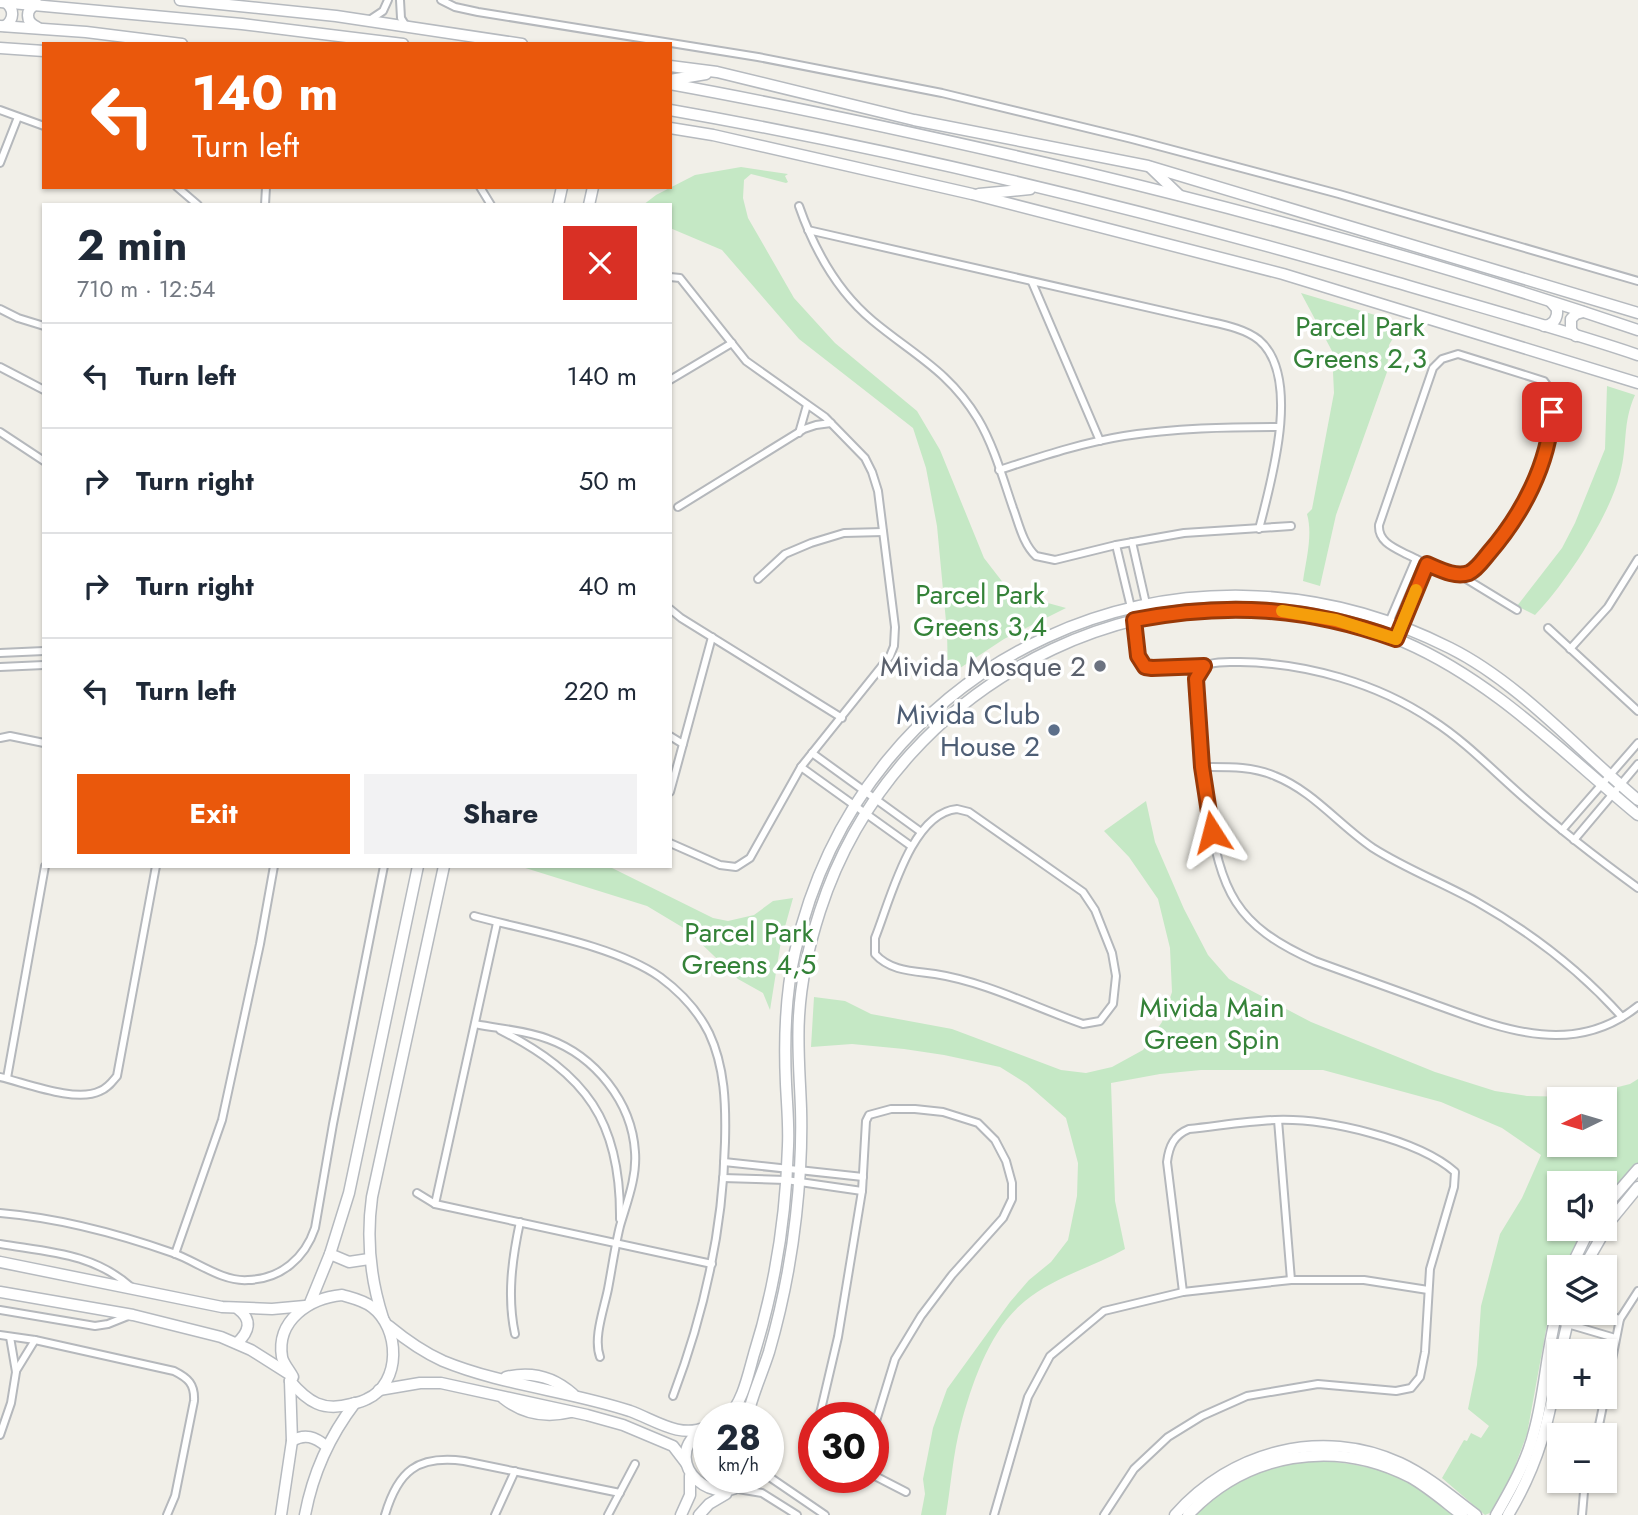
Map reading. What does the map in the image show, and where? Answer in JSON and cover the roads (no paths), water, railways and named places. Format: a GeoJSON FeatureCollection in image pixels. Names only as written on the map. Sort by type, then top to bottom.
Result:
{"type":"FeatureCollection","features":[{"type":"Feature","properties":{"kind":"street"},"geometry":{"type":"LineString","coordinates":[[180,0],[368,21],[509,42]]}},
{"type":"Feature","properties":{"kind":"street"},"geometry":{"type":"LineString","coordinates":[[368,21],[383,10],[388,0]]}},
{"type":"Feature","properties":{"kind":"street"},"geometry":{"type":"LineString","coordinates":[[400,0],[401,18],[407,26]]}},
{"type":"Feature","properties":{"kind":"street"},"geometry":{"type":"LineString","coordinates":[[441,0],[455,7],[478,12],[665,42]]}},
{"type":"Feature","properties":{"kind":"street"},"geometry":{"type":"LineString","coordinates":[[3,2],[255,25],[387,42]]}},
{"type":"Feature","properties":{"kind":"street"},"geometry":{"type":"LineString","coordinates":[[3,2],[11,8],[13,16],[3,26]]}},
{"type":"Feature","properties":{"kind":"street"},"geometry":{"type":"LineString","coordinates":[[37,4],[29,9],[28,15],[31,24],[37,27]]}},
{"type":"Feature","properties":{"kind":"street"},"geometry":{"type":"LineString","coordinates":[[3,26],[37,27],[165,42]]}},
{"type":"Feature","properties":{"kind":"street"},"geometry":{"type":"LineString","coordinates":[[672,43],[942,93],[1132,139],[1339,194],[1638,281]]}},
{"type":"Feature","properties":{"kind":"street"},"geometry":{"type":"LineString","coordinates":[[0,48],[42,51]]}},
{"type":"Feature","properties":{"kind":"street"},"geometry":{"type":"LineString","coordinates":[[672,66],[717,72],[914,120],[1148,166],[1638,313]]}},
{"type":"Feature","properties":{"kind":"street"},"geometry":{"type":"LineString","coordinates":[[672,82],[717,72]]}},
{"type":"Feature","properties":{"kind":"street"},"geometry":{"type":"LineString","coordinates":[[672,82],[869,123],[1180,195],[1355,242],[1638,330]]}},
{"type":"Feature","properties":{"kind":"street"},"geometry":{"type":"LineString","coordinates":[[0,110],[42,125]]}},
{"type":"Feature","properties":{"kind":"street"},"geometry":{"type":"LineString","coordinates":[[672,110],[794,134],[1107,203],[1242,238],[1638,355]]}},
{"type":"Feature","properties":{"kind":"street"},"geometry":{"type":"LineString","coordinates":[[0,163],[18,117]]}},
{"type":"Feature","properties":{"kind":"street"},"geometry":{"type":"LineString","coordinates":[[672,128],[713,135],[972,194],[1283,274],[1638,383]]}},
{"type":"Feature","properties":{"kind":"street"},"geometry":{"type":"LineString","coordinates":[[1148,166],[1180,195]]}},
{"type":"Feature","properties":{"kind":"street"},"geometry":{"type":"LineString","coordinates":[[972,194],[1041,188]]}},
{"type":"Feature","properties":{"kind":"street"},"geometry":{"type":"LineString","coordinates":[[179,189],[196,203]]}},
{"type":"Feature","properties":{"kind":"street"},"geometry":{"type":"LineString","coordinates":[[799,206],[808,230],[827,265],[855,304],[947,377],[963,397],[987,436],[1024,537],[1036,556],[1055,560],[1116,545],[1184,533],[1291,526]]}},
{"type":"Feature","properties":{"kind":"street"},"geometry":{"type":"LineString","coordinates":[[808,230],[1233,328],[1252,335],[1263,344],[1276,369],[1281,393],[1270,485],[1259,529]]}},
{"type":"Feature","properties":{"kind":"street"},"geometry":{"type":"LineString","coordinates":[[672,277],[680,278],[746,361],[831,424],[865,458],[878,491],[894,627],[894,646],[884,665],[801,766],[750,858],[736,867],[720,865],[672,844]]}},
{"type":"Feature","properties":{"kind":"street"},"geometry":{"type":"LineString","coordinates":[[1032,282],[1100,440]]}},
{"type":"Feature","properties":{"kind":"street"},"geometry":{"type":"LineString","coordinates":[[1543,326],[1556,319],[1557,309],[1551,302]]}},
{"type":"Feature","properties":{"kind":"street"},"geometry":{"type":"LineString","coordinates":[[0,309],[42,325]]}},
{"type":"Feature","properties":{"kind":"street"},"geometry":{"type":"LineString","coordinates":[[1576,336],[1570,327],[1571,319],[1583,312]]}},
{"type":"Feature","properties":{"kind":"street"},"geometry":{"type":"LineString","coordinates":[[672,379],[732,343]]}},
{"type":"Feature","properties":{"kind":"street"},"geometry":{"type":"LineString","coordinates":[[1458,574],[1468,573],[1477,567],[1531,490],[1551,426],[1553,398],[1544,381],[1458,354],[1442,359],[1433,368],[1378,525],[1380,537],[1416,559],[1458,574],[1517,610]]}},
{"type":"Feature","properties":{"kind":"street"},"geometry":{"type":"LineString","coordinates":[[0,367],[42,389]]}},
{"type":"Feature","properties":{"kind":"street"},"geometry":{"type":"LineString","coordinates":[[799,433],[807,405]]}},
{"type":"Feature","properties":{"kind":"street"},"geometry":{"type":"LineString","coordinates":[[678,507],[799,433],[816,425],[831,424]]}},
{"type":"Feature","properties":{"kind":"street"},"geometry":{"type":"LineString","coordinates":[[999,470],[1100,440],[1180,430],[1279,427]]}},
{"type":"Feature","properties":{"kind":"street"},"geometry":{"type":"LineString","coordinates":[[0,432],[42,460]]}},
{"type":"Feature","properties":{"kind":"street"},"geometry":{"type":"LineString","coordinates":[[758,579],[785,554],[811,543],[844,533],[883,532]]}},
{"type":"Feature","properties":{"kind":"street"},"geometry":{"type":"LineString","coordinates":[[1132,542],[1149,617]]}},
{"type":"Feature","properties":{"kind":"street"},"geometry":{"type":"LineString","coordinates":[[1116,545],[1134,620],[1138,656],[1145,667],[1204,666],[1233,662],[1285,665],[1319,672],[1386,695],[1447,730],[1574,840],[1638,888]]}},
{"type":"Feature","properties":{"kind":"street"},"geometry":{"type":"LineString","coordinates":[[1384,634],[1416,559]]}},
{"type":"Feature","properties":{"kind":"street"},"geometry":{"type":"LineString","coordinates":[[1396,639],[1427,564]]}},
{"type":"Feature","properties":{"kind":"street"},"geometry":{"type":"LineString","coordinates":[[1570,649],[1608,607],[1637,564]]}},
{"type":"Feature","properties":{"kind":"street"},"geometry":{"type":"LineString","coordinates":[[738,1402],[768,1308],[781,1230],[789,1127],[785,1046],[789,981],[804,916],[837,836],[860,809],[888,760],[922,721],[982,673],[1048,636],[1106,614],[1131,608],[1221,596],[1277,597],[1332,606],[1401,626],[1451,649],[1494,676],[1638,800]]}},
{"type":"Feature","properties":{"kind":"street"},"geometry":{"type":"LineString","coordinates":[[869,795],[923,739],[976,693],[1032,658],[1089,633],[1134,620],[1195,610],[1255,609],[1299,612],[1336,620],[1384,634],[1442,660],[1482,684],[1514,709],[1638,815]]}},
{"type":"Feature","properties":{"kind":"street"},"geometry":{"type":"LineString","coordinates":[[672,610],[842,718]]}},
{"type":"Feature","properties":{"kind":"street"},"geometry":{"type":"LineString","coordinates":[[1548,628],[1638,711]]}},
{"type":"Feature","properties":{"kind":"street"},"geometry":{"type":"LineString","coordinates":[[672,785],[712,638]]}},
{"type":"Feature","properties":{"kind":"street"},"geometry":{"type":"LineString","coordinates":[[0,653],[42,651]]}},
{"type":"Feature","properties":{"kind":"street"},"geometry":{"type":"LineString","coordinates":[[0,667],[42,665]]}},
{"type":"Feature","properties":{"kind":"street"},"geometry":{"type":"LineString","coordinates":[[1204,666],[1196,679],[1202,767],[1215,853],[1224,884],[1243,912],[1259,929],[1279,943],[1315,961],[1491,1026],[1522,1034],[1582,1032],[1605,1026],[1638,1006]]}},
{"type":"Feature","properties":{"kind":"street"},"geometry":{"type":"LineString","coordinates":[[0,738],[10,736],[42,743]]}},
{"type":"Feature","properties":{"kind":"street"},"geometry":{"type":"LineString","coordinates":[[672,737],[683,744]]}},
{"type":"Feature","properties":{"kind":"street"},"geometry":{"type":"LineString","coordinates":[[1562,830],[1638,743]]}},
{"type":"Feature","properties":{"kind":"street"},"geometry":{"type":"LineString","coordinates":[[812,753],[921,832]]}},
{"type":"Feature","properties":{"kind":"street"},"geometry":{"type":"LineString","coordinates":[[1574,840],[1638,764]]}},
{"type":"Feature","properties":{"kind":"street"},"geometry":{"type":"LineString","coordinates":[[801,766],[911,846]]}},
{"type":"Feature","properties":{"kind":"street"},"geometry":{"type":"LineString","coordinates":[[1202,767],[1251,768],[1296,786],[1371,846],[1476,901],[1527,933],[1581,975],[1622,1017]]}},
{"type":"Feature","properties":{"kind":"street"},"geometry":{"type":"LineString","coordinates":[[957,808],[969,812],[1083,892],[1100,919],[1115,964],[1116,986],[1113,1004],[1107,1014],[1100,1021],[1083,1024],[962,979],[894,967],[882,962],[875,954],[875,938],[911,846],[921,832],[945,810],[957,808]]}},
{"type":"Feature","properties":{"kind":"street"},"geometry":{"type":"LineString","coordinates":[[752,1402],[781,1309],[792,1250],[800,1169],[798,1039],[804,974],[829,885],[860,809]]}},
{"type":"Feature","properties":{"kind":"street"},"geometry":{"type":"LineString","coordinates":[[45,868],[4,1077],[81,1096],[108,1087],[117,1076],[156,868]]}},
{"type":"Feature","properties":{"kind":"street"},"geometry":{"type":"LineString","coordinates":[[176,1254],[222,1120],[274,868]]}},
{"type":"Feature","properties":{"kind":"street"},"geometry":{"type":"LineString","coordinates":[[0,1213],[39,1216],[88,1226],[176,1254],[232,1279],[246,1281],[274,1274],[295,1262],[310,1243],[315,1228],[384,868]]}},
{"type":"Feature","properties":{"kind":"street"},"geometry":{"type":"LineString","coordinates":[[418,868],[349,1192],[330,1254],[308,1304],[291,1320],[284,1338],[282,1358],[302,1395],[318,1404],[337,1408],[368,1399],[379,1390],[389,1375],[394,1357],[393,1340],[377,1299],[369,1259],[372,1197],[444,868]]}},
{"type":"Feature","properties":{"kind":"street"},"geometry":{"type":"LineString","coordinates":[[474,916],[579,943],[624,958],[659,977],[687,1001],[709,1034],[724,1086],[726,1110],[723,1178],[712,1264],[699,1320],[673,1396]]}},
{"type":"Feature","properties":{"kind":"street"},"geometry":{"type":"LineString","coordinates":[[435,1204],[498,923]]}},
{"type":"Feature","properties":{"kind":"street"},"geometry":{"type":"LineString","coordinates":[[475,1024],[526,1033],[567,1047],[594,1067],[617,1095],[632,1132],[635,1153],[631,1189],[620,1229],[599,1334],[600,1357]]}},
{"type":"Feature","properties":{"kind":"street"},"geometry":{"type":"LineString","coordinates":[[498,1029],[548,1056],[567,1072],[588,1097],[606,1130],[616,1161],[620,1190],[620,1229]]}},
{"type":"Feature","properties":{"kind":"street"},"geometry":{"type":"LineString","coordinates":[[824,1402],[838,1337],[862,1191],[866,1121],[869,1115],[891,1109],[943,1112],[978,1123],[995,1140],[1006,1161],[1012,1183],[1012,1199],[1003,1218],[952,1275],[921,1316],[895,1359],[882,1402]]}},
{"type":"Feature","properties":{"kind":"street"},"geometry":{"type":"LineString","coordinates":[[1278,1120],[1291,1280]]}},
{"type":"Feature","properties":{"kind":"street"},"geometry":{"type":"LineString","coordinates":[[1104,1515],[1133,1469],[1168,1437],[1202,1416],[1248,1396],[1318,1384],[1396,1391],[1411,1388],[1420,1377],[1425,1352],[1428,1290],[1438,1235],[1454,1187],[1455,1172],[1442,1160],[1413,1146],[1341,1126],[1278,1120],[1189,1129],[1174,1139],[1168,1151],[1167,1162],[1183,1292]]}},
{"type":"Feature","properties":{"kind":"street"},"geometry":{"type":"LineString","coordinates":[[724,1162],[863,1177]]}},
{"type":"Feature","properties":{"kind":"street"},"geometry":{"type":"LineString","coordinates":[[1617,1193],[1638,1169]]}},
{"type":"Feature","properties":{"kind":"street"},"geometry":{"type":"LineString","coordinates":[[723,1178],[799,1181],[862,1191]]}},
{"type":"Feature","properties":{"kind":"street"},"geometry":{"type":"LineString","coordinates":[[1591,1255],[1611,1220],[1638,1187]]}},
{"type":"Feature","properties":{"kind":"street"},"geometry":{"type":"LineString","coordinates":[[417,1193],[435,1204],[712,1264]]}},
{"type":"Feature","properties":{"kind":"street"},"geometry":{"type":"LineString","coordinates":[[515,1334],[511,1291],[520,1222]]}},
{"type":"Feature","properties":{"kind":"street"},"geometry":{"type":"LineString","coordinates":[[0,1244],[89,1260],[112,1271],[131,1287]]}},
{"type":"Feature","properties":{"kind":"street"},"geometry":{"type":"LineString","coordinates":[[330,1254],[349,1262],[369,1259]]}},
{"type":"Feature","properties":{"kind":"street"},"geometry":{"type":"LineString","coordinates":[[0,1262],[239,1309],[281,1309],[342,1295],[358,1299],[372,1307],[413,1344],[442,1360],[631,1412],[678,1430],[693,1432]]}},
{"type":"Feature","properties":{"kind":"street"},"geometry":{"type":"LineString","coordinates":[[994,1515],[1028,1397],[1050,1356],[1104,1311],[1183,1292],[1291,1280],[1364,1280],[1428,1290]]}},
{"type":"Feature","properties":{"kind":"street"},"geometry":{"type":"LineString","coordinates":[[1570,1325],[1615,1338],[1620,1319],[1638,1291]]}},
{"type":"Feature","properties":{"kind":"street"},"geometry":{"type":"LineString","coordinates":[[0,1292],[133,1315],[237,1343],[266,1358],[291,1379],[292,1441],[281,1515]]}},
{"type":"Feature","properties":{"kind":"street"},"geometry":{"type":"LineString","coordinates":[[237,1343],[244,1337],[249,1325],[239,1309]]}},
{"type":"Feature","properties":{"kind":"street"},"geometry":{"type":"LineString","coordinates":[[0,1310],[94,1326],[133,1315]]}},
{"type":"Feature","properties":{"kind":"street"},"geometry":{"type":"LineString","coordinates":[[1496,1515],[1519,1472],[1534,1433],[1553,1325]]}},
{"type":"Feature","properties":{"kind":"street"},"geometry":{"type":"LineString","coordinates":[[0,1335],[174,1370],[188,1379],[195,1393],[194,1401],[175,1496],[167,1515]]}},
{"type":"Feature","properties":{"kind":"street"},"geometry":{"type":"LineString","coordinates":[[0,1435],[11,1403],[16,1372],[10,1337]]}},
{"type":"Feature","properties":{"kind":"street"},"geometry":{"type":"LineString","coordinates":[[16,1372],[35,1340]]}},
{"type":"Feature","properties":{"kind":"street"},"geometry":{"type":"LineString","coordinates":[[502,1378],[528,1374],[542,1377],[555,1381],[576,1397]]}},
{"type":"Feature","properties":{"kind":"street"},"geometry":{"type":"LineString","coordinates":[[514,1398],[517,1382]]}},
{"type":"Feature","properties":{"kind":"street"},"geometry":{"type":"LineString","coordinates":[[379,1390],[420,1383],[441,1383],[612,1422],[673,1446],[693,1479]]}},
{"type":"Feature","properties":{"kind":"street"},"geometry":{"type":"LineString","coordinates":[[562,1409],[565,1394]]}},
{"type":"Feature","properties":{"kind":"street"},"geometry":{"type":"LineString","coordinates":[[500,1395],[522,1410],[534,1414],[547,1416],[573,1412]]}},
{"type":"Feature","properties":{"kind":"street"},"geometry":{"type":"LineString","coordinates":[[305,1515],[313,1479],[326,1446],[355,1403]]}},
{"type":"Feature","properties":{"kind":"street"},"geometry":{"type":"LineString","coordinates":[[1508,1515],[1528,1481],[1546,1434],[1550,1409]]}},
{"type":"Feature","properties":{"kind":"street"},"geometry":{"type":"LineString","coordinates":[[292,1441],[298,1437],[311,1437],[326,1446]]}},
{"type":"Feature","properties":{"kind":"street"},"geometry":{"type":"LineString","coordinates":[[681,1515],[692,1488],[687,1468],[689,1444],[693,1438]]}},
{"type":"Feature","properties":{"kind":"street"},"geometry":{"type":"LineString","coordinates":[[1175,1515],[1205,1486],[1238,1465],[1274,1452],[1315,1446],[1354,1449],[1389,1458],[1422,1475],[1476,1515]]}},
{"type":"Feature","properties":{"kind":"street"},"geometry":{"type":"LineString","coordinates":[[1188,1515],[1217,1489],[1254,1468],[1292,1457],[1318,1455],[1360,1460],[1400,1473],[1418,1482],[1462,1515]]}},
{"type":"Feature","properties":{"kind":"street"},"geometry":{"type":"LineString","coordinates":[[385,1515],[400,1478],[425,1462],[452,1459],[620,1493]]}},
{"type":"Feature","properties":{"kind":"street"},"geometry":{"type":"LineString","coordinates":[[608,1515],[635,1464]]}},
{"type":"Feature","properties":{"kind":"street"},"geometry":{"type":"LineString","coordinates":[[495,1515],[515,1471]]}},
{"type":"Feature","properties":{"kind":"street"},"geometry":{"type":"LineString","coordinates":[[889,1483],[906,1492]]}},
{"type":"Feature","properties":{"kind":"street"},"geometry":{"type":"LineString","coordinates":[[784,1487],[825,1515]]}},
{"type":"Feature","properties":{"kind":"street"},"geometry":{"type":"LineString","coordinates":[[699,1515],[709,1504],[729,1493]]}},
{"type":"Feature","properties":{"kind":"street"},"geometry":{"type":"LineString","coordinates":[[762,1493],[797,1515]]}},
{"type":"Feature","properties":{"kind":"street"},"geometry":{"type":"LineString","coordinates":[[1582,1515],[1584,1493]]}},
{"type":"Feature","properties":{"kind":"place","name":"Mivida Mosque 2"},"geometry":{"type":"Point","coordinates":[1100,666]}},
{"type":"Feature","properties":{"kind":"place","name":"Mivida Club House 2"},"geometry":{"type":"Point","coordinates":[1054,730]}},
{"type":"Feature","properties":{"kind":"park label","name":"Parcel Park Greens 2,3"},"geometry":{"type":"Point","coordinates":[1360,342]}},
{"type":"Feature","properties":{"kind":"park label","name":"Parcel Park Greens 3,4"},"geometry":{"type":"Point","coordinates":[980,610]}},
{"type":"Feature","properties":{"kind":"park label","name":"Parcel Park Greens 4,5"},"geometry":{"type":"Point","coordinates":[749,948]}},
{"type":"Feature","properties":{"kind":"park label","name":"Mivida Main Green Spin"},"geometry":{"type":"Point","coordinates":[1212,1023]}}]}
